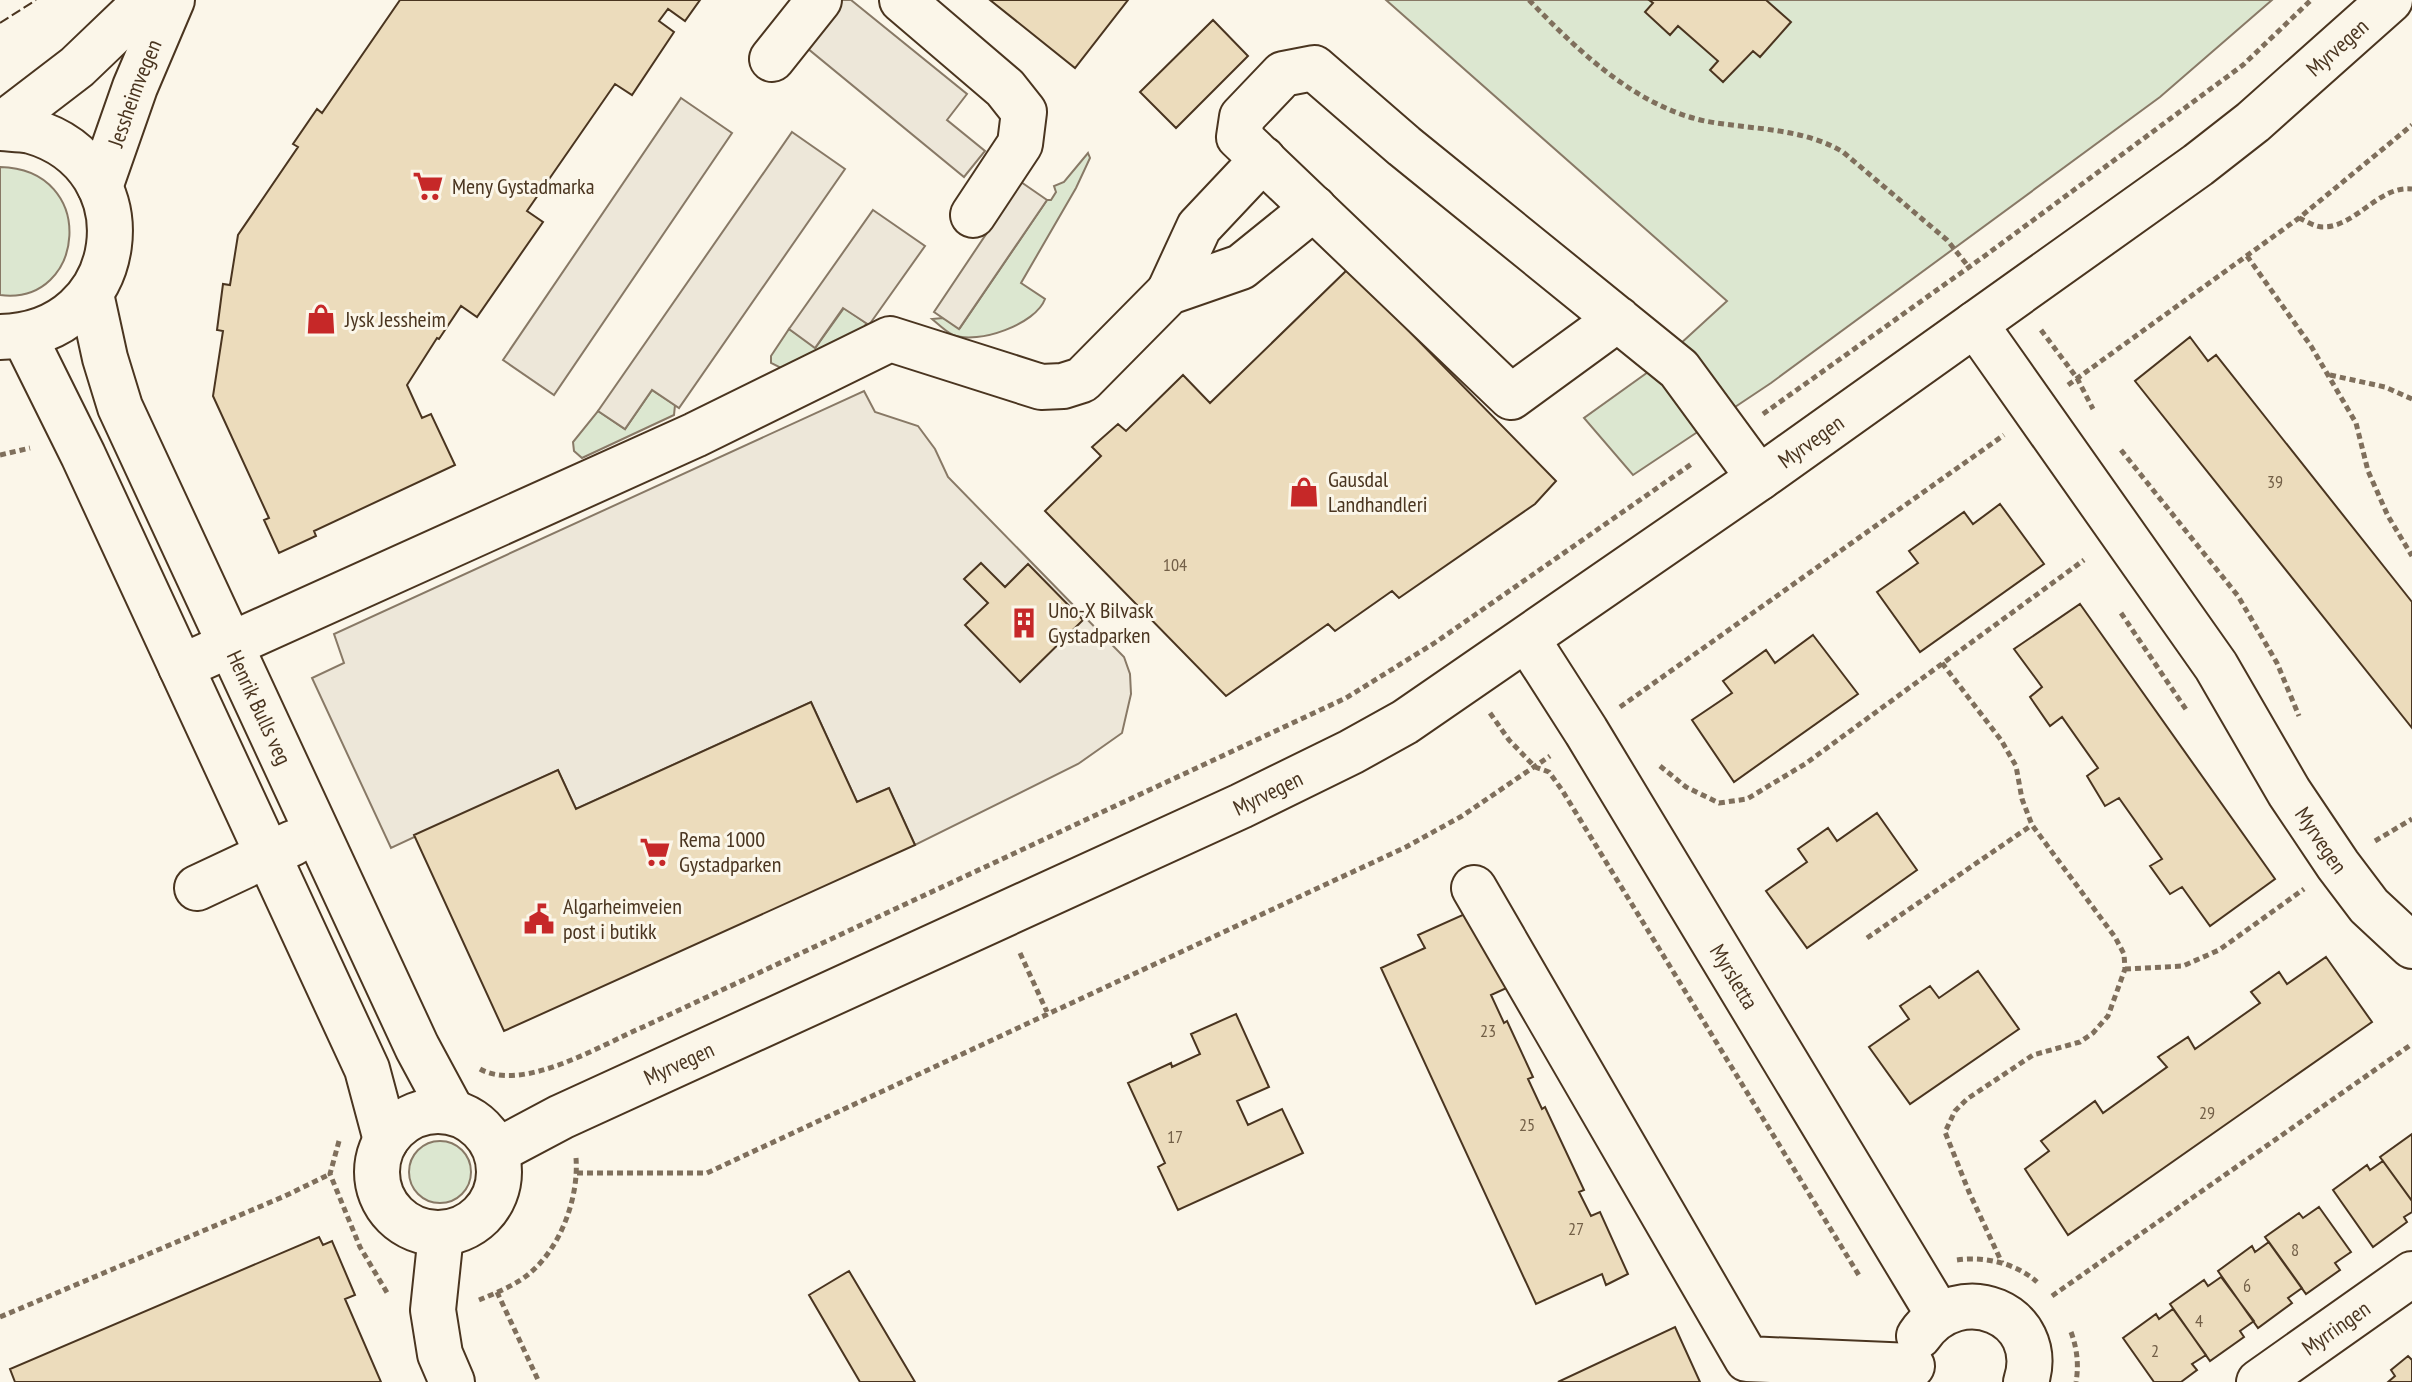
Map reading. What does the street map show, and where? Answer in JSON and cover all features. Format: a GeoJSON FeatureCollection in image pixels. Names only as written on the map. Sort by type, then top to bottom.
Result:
{"type":"FeatureCollection","features":[{"type":"Feature","properties":{"kind":"street","name":"Jessheimvegen"},"geometry":{"type":"LineString","coordinates":[[0,127],[77,67],[147,0]]}},
{"type":"Feature","properties":{"kind":"street","name":"Jessheimvegen"},"geometry":{"type":"LineString","coordinates":[[100,187],[135,87],[172,0]]}},
{"type":"Feature","properties":{"kind":"street"},"geometry":{"type":"LineString","coordinates":[[772,59],[819,0]]}},
{"type":"Feature","properties":{"kind":"street"},"geometry":{"type":"LineString","coordinates":[[902,0],[1005,88],[1024,112],[1020,144],[973,215]]}},
{"type":"Feature","properties":{"kind":"street","name":"Myrvegen"},"geometry":{"type":"LineString","coordinates":[[497,1151],[561,1117],[1241,806],[1405,722],[1759,478],[2198,165],[2253,122],[2390,0]]}},
{"type":"Feature","properties":{"kind":"street"},"geometry":{"type":"LineString","coordinates":[[1618,319],[1511,397],[1239,137],[1242,117],[1283,74],[1314,68],[1404,146],[1618,319],[1679,369],[1759,478]]}},
{"type":"Feature","properties":{"kind":"street"},"geometry":{"type":"LineString","coordinates":[[0,127],[29,131],[58,142],[82,162],[100,187],[109,214],[110,242],[104,270],[91,294],[72,314],[50,329],[12,336],[83,455],[367,1069],[386,1140]]}},
{"type":"Feature","properties":{"kind":"street"},"geometry":{"type":"LineString","coordinates":[[181,667],[695,435],[890,339],[1041,387],[1063,386],[1082,380],[1169,292],[1199,227],[1263,159]]}},
{"type":"Feature","properties":{"kind":"street"},"geometry":{"type":"LineString","coordinates":[[1169,292],[1241,267],[1314,208]]}},
{"type":"Feature","properties":{"kind":"street","name":"Henrik Bulls veg"},"geometry":{"type":"LineString","coordinates":[[91,294],[120,407],[417,1047],[452,1112]]}},
{"type":"Feature","properties":{"kind":"street","name":"Myrvegen"},"geometry":{"type":"LineString","coordinates":[[1975,324],[2216,666],[2289,792],[2338,865],[2369,906],[2412,946]]}},
{"type":"Feature","properties":{"kind":"street","name":"Myrsletta"},"geometry":{"type":"LineString","coordinates":[[1527,639],[1586,731],[1938,1314]]}},
{"type":"Feature","properties":{"kind":"street"},"geometry":{"type":"LineString","coordinates":[[197,888],[317,832]]}},
{"type":"Feature","properties":{"kind":"street"},"geometry":{"type":"LineString","coordinates":[[1474,888],[1747,1359],[1914,1374],[1919,1337],[1938,1314],[1957,1307],[1977,1305],[1996,1310],[2012,1322],[2024,1338],[2029,1357],[2026,1382]]}},
{"type":"Feature","properties":{"kind":"street"},"geometry":{"type":"LineString","coordinates":[[433,1111],[452,1112],[471,1120],[486,1134],[497,1151],[500,1170],[498,1189],[490,1207],[468,1226],[441,1234],[422,1232],[405,1224],[391,1211],[381,1195],[377,1176],[379,1157],[386,1140],[398,1126],[415,1115],[433,1111]]}},
{"type":"Feature","properties":{"kind":"street"},"geometry":{"type":"LineString","coordinates":[[441,1234],[433,1310],[440,1354],[452,1382]]}},
{"type":"Feature","properties":{"kind":"street","name":"Myrringen"},"geometry":{"type":"LineString","coordinates":[[2259,1382],[2412,1274]]}},
{"type":"Feature","properties":{"kind":"path"},"geometry":{"type":"LineString","coordinates":[[1529,0],[1624,86],[1643,99],[1701,120],[1827,142],[1947,240],[1968,266]]}},
{"type":"Feature","properties":{"kind":"path"},"geometry":{"type":"LineString","coordinates":[[417,1047],[433,1038],[450,1052],[493,1076],[539,1072],[983,869],[1346,698],[1436,642],[1731,437],[1968,266],[2243,65],[2311,0]]}},
{"type":"Feature","properties":{"kind":"path"},"geometry":{"type":"LineString","coordinates":[[577,1173],[707,1173],[1406,847],[1462,816],[2000,438],[2299,218],[2412,125]]}},
{"type":"Feature","properties":{"kind":"path"},"geometry":{"type":"LineString","coordinates":[[2299,218],[2320,228],[2337,225],[2394,191],[2412,189]]}},
{"type":"Feature","properties":{"kind":"path"},"geometry":{"type":"LineString","coordinates":[[2247,256],[2329,375],[2356,423],[2368,471],[2388,516],[2412,556]]}},
{"type":"Feature","properties":{"kind":"path"},"geometry":{"type":"LineString","coordinates":[[2329,375],[2385,387],[2412,399]]}},
{"type":"Feature","properties":{"kind":"path"},"geometry":{"type":"LineString","coordinates":[[2000,438],[2008,450]]}},
{"type":"Feature","properties":{"kind":"path"},"geometry":{"type":"LineString","coordinates":[[0,455],[30,448]]}},
{"type":"Feature","properties":{"kind":"path"},"geometry":{"type":"LineString","coordinates":[[1653,760],[1686,787],[1719,803],[1747,799],[1805,764],[2084,560],[2076,548]]}},
{"type":"Feature","properties":{"kind":"path"},"geometry":{"type":"LineString","coordinates":[[2120,613],[2192,717]]}},
{"type":"Feature","properties":{"kind":"path"},"geometry":{"type":"LineString","coordinates":[[1942,663],[2001,740],[2016,766],[2022,799],[2032,825],[2115,937],[2124,954],[2125,969],[2108,1016],[2093,1033],[2080,1042],[2033,1055],[1967,1099],[1950,1120],[1945,1132],[2002,1263]]}},
{"type":"Feature","properties":{"kind":"path"},"geometry":{"type":"LineString","coordinates":[[1535,767],[1549,772],[1562,790],[1864,1283]]}},
{"type":"Feature","properties":{"kind":"path"},"geometry":{"type":"LineString","coordinates":[[2125,969],[2183,966],[2219,950],[2338,865],[2412,819]]}},
{"type":"Feature","properties":{"kind":"path"},"geometry":{"type":"LineString","coordinates":[[1867,938],[2032,825]]}},
{"type":"Feature","properties":{"kind":"path"},"geometry":{"type":"LineString","coordinates":[[1003,916],[1047,1012]]}},
{"type":"Feature","properties":{"kind":"path"},"geometry":{"type":"LineString","coordinates":[[2052,1296],[2412,1044]]}},
{"type":"Feature","properties":{"kind":"path"},"geometry":{"type":"LineString","coordinates":[[0,1317],[330,1174]]}},
{"type":"Feature","properties":{"kind":"path"},"geometry":{"type":"LineString","coordinates":[[497,1292],[539,1382]]}},
{"type":"Feature","properties":{"kind":"green space"},"geometry":{"type":"Polygon","coordinates":[[[1386,0],[2272,0],[2160,97],[1771,383],[1633,475],[1584,418],[1655,367],[1727,301],[1386,0]]]}},
{"type":"Feature","properties":{"kind":"green space"},"geometry":{"type":"Polygon","coordinates":[[[1088,153],[1090,158],[1076,188],[1021,283],[1045,299],[1039,308],[1019,324],[977,337],[953,335],[932,319],[943,318],[960,328],[1047,200],[1051,200],[1056,192],[1054,186],[1064,182],[1088,153]]]}},
{"type":"Feature","properties":{"kind":"green space"},"geometry":{"type":"Polygon","coordinates":[[[0,167],[32,174],[54,189],[66,211],[69,236],[64,260],[50,280],[29,293],[0,295],[0,167]]]}},
{"type":"Feature","properties":{"kind":"green space"},"geometry":{"type":"Polygon","coordinates":[[[844,308],[866,323],[865,327],[781,368],[771,363],[771,356],[789,329],[816,347],[844,308]]]}},
{"type":"Feature","properties":{"kind":"green space"},"geometry":{"type":"Polygon","coordinates":[[[652,390],[675,405],[674,415],[582,458],[574,451],[573,442],[598,411],[625,429],[652,390]]]}},
{"type":"Feature","properties":{"kind":"green space"},"geometry":{"type":"Polygon","coordinates":[[[440,1141],[452,1143],[462,1150],[469,1160],[469,1184],[462,1194],[452,1201],[440,1203],[428,1201],[418,1194],[411,1184],[409,1172],[411,1160],[418,1150],[428,1143],[440,1141]]]}},
{"type":"Feature","properties":{"kind":"shaded area"},"geometry":{"type":"Polygon","coordinates":[[[837,0],[851,0],[967,94],[947,120],[985,151],[964,177],[801,43],[837,0]]]}},
{"type":"Feature","properties":{"kind":"shaded area"},"geometry":{"type":"Polygon","coordinates":[[[681,98],[732,133],[554,395],[503,360],[681,98]]]}},
{"type":"Feature","properties":{"kind":"shaded area"},"geometry":{"type":"Polygon","coordinates":[[[792,132],[845,169],[679,408],[652,390],[625,429],[598,411],[792,132]]]}},
{"type":"Feature","properties":{"kind":"shaded area"},"geometry":{"type":"Polygon","coordinates":[[[1021,182],[1047,200],[959,329],[934,312],[1021,182]]]}},
{"type":"Feature","properties":{"kind":"shaded area"},"geometry":{"type":"Polygon","coordinates":[[[873,210],[925,246],[869,325],[843,308],[815,348],[789,329],[873,210]]]}},
{"type":"Feature","properties":{"kind":"shaded area"},"geometry":{"type":"Polygon","coordinates":[[[864,391],[875,412],[918,426],[935,449],[948,477],[1124,657],[1130,674],[1131,694],[1122,733],[1078,764],[915,845],[889,788],[857,802],[811,702],[576,809],[558,770],[391,848],[312,678],[344,663],[334,634],[864,391]]]}},
{"type":"Feature","properties":{"kind":"building"},"geometry":{"type":"Polygon","coordinates":[[[400,0],[700,0],[685,21],[668,9],[659,21],[674,32],[632,95],[615,84],[527,211],[543,222],[477,317],[461,306],[407,385],[422,418],[431,414],[455,465],[314,531],[316,536],[279,553],[264,520],[269,518],[213,396],[223,331],[217,330],[223,284],[230,285],[238,235],[298,147],[293,144],[317,109],[322,113],[400,0]]]}},
{"type":"Feature","properties":{"kind":"building"},"geometry":{"type":"Polygon","coordinates":[[[990,0],[1128,0],[1075,68],[990,0]]]}},
{"type":"Feature","properties":{"kind":"building"},"geometry":{"type":"Polygon","coordinates":[[[1649,0],[1766,0],[1791,22],[1760,57],[1753,51],[1723,82],[1710,70],[1718,61],[1678,26],[1670,35],[1645,12],[1653,3],[1649,0]]]}},
{"type":"Feature","properties":{"kind":"building"},"geometry":{"type":"Polygon","coordinates":[[[1213,20],[1248,56],[1176,128],[1140,92],[1213,20]]]}},
{"type":"Feature","properties":{"kind":"building","name":"Gausdal Landhandleri"},"geometry":{"type":"Polygon","coordinates":[[[1348,269],[1556,481],[1535,504],[1399,598],[1392,591],[1335,631],[1328,624],[1226,696],[1045,511],[1101,456],[1092,447],[1118,424],[1126,431],[1183,375],[1210,403],[1348,269]]]}},
{"type":"Feature","properties":{"kind":"building"},"geometry":{"type":"Polygon","coordinates":[[[2190,337],[2208,361],[2216,355],[2412,602],[2412,728],[2135,381],[2190,337]]]}},
{"type":"Feature","properties":{"kind":"building"},"geometry":{"type":"Polygon","coordinates":[[[2000,504],[2044,564],[1920,652],[1877,592],[1918,563],[1909,551],[1964,512],[1973,524],[2000,504]]]}},
{"type":"Feature","properties":{"kind":"building","name":"Uno-X Bilvask Gystadparken"},"geometry":{"type":"Polygon","coordinates":[[[981,563],[1005,587],[1028,564],[1083,620],[1020,682],[965,625],[988,603],[964,579],[981,563]]]}},
{"type":"Feature","properties":{"kind":"building"},"geometry":{"type":"Polygon","coordinates":[[[2080,604],[2275,879],[2210,926],[2182,887],[2170,894],[2150,866],[2162,859],[2119,798],[2105,806],[2087,776],[2098,768],[2062,717],[2050,726],[2030,697],[2042,687],[2014,649],[2080,604]]]}},
{"type":"Feature","properties":{"kind":"building"},"geometry":{"type":"Polygon","coordinates":[[[1813,635],[1858,694],[1734,782],[1692,720],[1732,693],[1723,681],[1766,650],[1775,663],[1813,635]]]}},
{"type":"Feature","properties":{"kind":"building"},"geometry":{"type":"Polygon","coordinates":[[[811,702],[857,802],[889,788],[915,845],[504,1031],[414,835],[558,770],[576,809],[811,702]]]}},
{"type":"Feature","properties":{"kind":"building"},"geometry":{"type":"Polygon","coordinates":[[[1877,813],[1917,870],[1807,948],[1766,891],[1807,862],[1798,849],[1828,828],[1837,841],[1877,813]]]}},
{"type":"Feature","properties":{"kind":"building"},"geometry":{"type":"Polygon","coordinates":[[[1476,909],[1511,986],[1491,995],[1504,1023],[1507,1021],[1533,1077],[1528,1079],[1542,1109],[1545,1107],[1584,1190],[1579,1192],[1591,1216],[1600,1212],[1628,1274],[1606,1285],[1602,1274],[1536,1304],[1381,968],[1425,948],[1418,935],[1476,909]]]}},
{"type":"Feature","properties":{"kind":"building"},"geometry":{"type":"Polygon","coordinates":[[[2326,957],[2372,1022],[2068,1235],[2025,1169],[2049,1151],[2041,1141],[2095,1101],[2103,1113],[2167,1067],[2158,1057],[2188,1037],[2195,1049],[2260,1003],[2251,992],[2279,972],[2287,984],[2326,957]]]}},
{"type":"Feature","properties":{"kind":"building"},"geometry":{"type":"Polygon","coordinates":[[[1978,971],[2019,1029],[1910,1104],[1869,1047],[1909,1019],[1900,1006],[1930,986],[1939,998],[1978,971]]]}},
{"type":"Feature","properties":{"kind":"building"},"geometry":{"type":"Polygon","coordinates":[[[1236,1014],[1269,1087],[1237,1101],[1248,1125],[1282,1109],[1303,1153],[1178,1210],[1158,1167],[1165,1163],[1128,1083],[1171,1063],[1172,1067],[1200,1054],[1191,1034],[1236,1014]]]}},
{"type":"Feature","properties":{"kind":"building"},"geometry":{"type":"Polygon","coordinates":[[[2412,1134],[2412,1201],[2380,1157],[2412,1134]]]}},
{"type":"Feature","properties":{"kind":"building"},"geometry":{"type":"Polygon","coordinates":[[[2383,1161],[2412,1201],[2412,1212],[2404,1217],[2407,1222],[2373,1247],[2333,1190],[2367,1165],[2370,1170],[2383,1161]]]}},
{"type":"Feature","properties":{"kind":"building"},"geometry":{"type":"Polygon","coordinates":[[[2319,1207],[2351,1252],[2335,1263],[2340,1270],[2306,1294],[2265,1237],[2299,1213],[2303,1218],[2319,1207]]]}},
{"type":"Feature","properties":{"kind":"building"},"geometry":{"type":"Polygon","coordinates":[[[319,1237],[323,1245],[332,1241],[355,1295],[345,1299],[381,1382],[15,1382],[10,1369],[319,1237]]]}},
{"type":"Feature","properties":{"kind":"building"},"geometry":{"type":"Polygon","coordinates":[[[2269,1242],[2302,1288],[2288,1298],[2292,1303],[2258,1328],[2218,1271],[2252,1246],[2255,1252],[2269,1242]]]}},
{"type":"Feature","properties":{"kind":"building"},"geometry":{"type":"Polygon","coordinates":[[[849,1271],[915,1382],[860,1382],[809,1295],[849,1271]]]}},
{"type":"Feature","properties":{"kind":"building"},"geometry":{"type":"Polygon","coordinates":[[[2221,1277],[2254,1321],[2240,1331],[2244,1337],[2210,1361],[2170,1304],[2204,1280],[2208,1286],[2221,1277]]]}},
{"type":"Feature","properties":{"kind":"building"},"geometry":{"type":"Polygon","coordinates":[[[2173,1309],[2206,1355],[2192,1364],[2197,1370],[2181,1382],[2154,1382],[2123,1338],[2156,1314],[2159,1319],[2173,1309]]]}},
{"type":"Feature","properties":{"kind":"building"},"geometry":{"type":"Polygon","coordinates":[[[1675,1327],[1700,1382],[1558,1382],[1675,1327]]]}},
{"type":"Feature","properties":{"kind":"building"},"geometry":{"type":"Polygon","coordinates":[[[2408,1356],[2412,1360],[2412,1382],[2388,1382],[2395,1376],[2391,1370],[2408,1356]]]}},
{"type":"Feature","properties":{"kind":"fence"},"geometry":{"type":"LineString","coordinates":[[0,23],[36,0]]}},
{"type":"Feature","properties":{"kind":"place","name":"Meny Gystadmarka"},"geometry":{"type":"Point","coordinates":[428,186]}},
{"type":"Feature","properties":{"kind":"place","name":"Jysk Jessheim"},"geometry":{"type":"Point","coordinates":[321,319]}},
{"type":"Feature","properties":{"kind":"place","name":"Gausdal Landhandleri"},"geometry":{"type":"Point","coordinates":[1304,492]}},
{"type":"Feature","properties":{"kind":"place","name":"Uno-X Bilvask Gystadparken"},"geometry":{"type":"Point","coordinates":[1024,623]}},
{"type":"Feature","properties":{"kind":"place","name":"Rema 1000 Gystadparken"},"geometry":{"type":"Point","coordinates":[655,852]}},
{"type":"Feature","properties":{"kind":"place","name":"Algarheimveien post i butikk"},"geometry":{"type":"Point","coordinates":[539,919]}}]}
